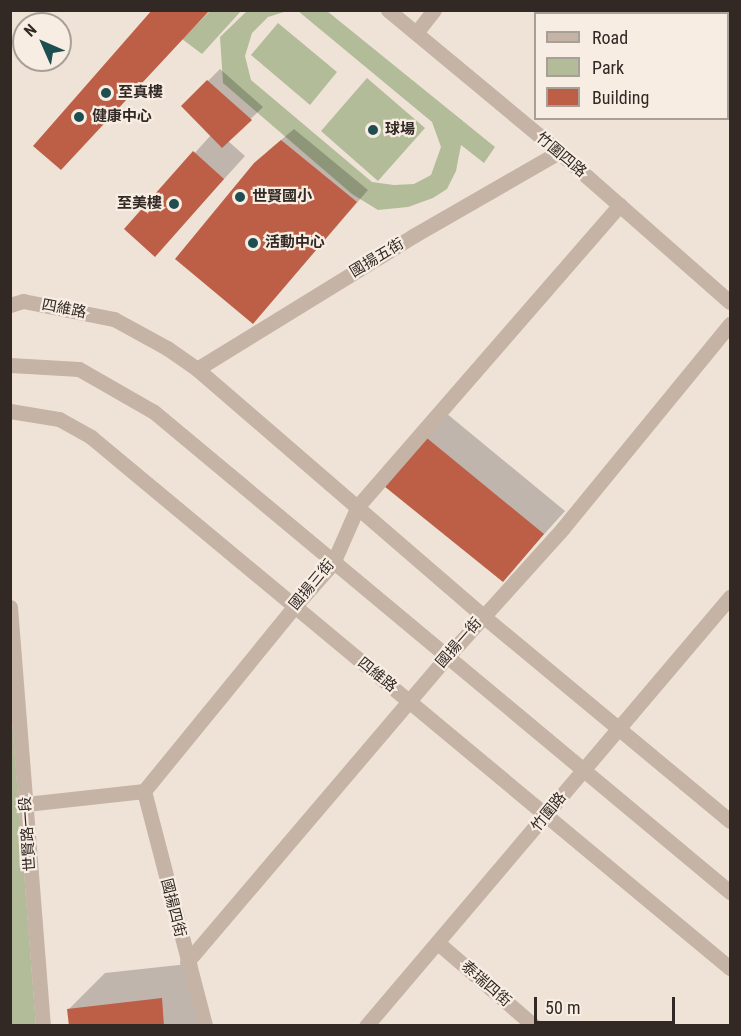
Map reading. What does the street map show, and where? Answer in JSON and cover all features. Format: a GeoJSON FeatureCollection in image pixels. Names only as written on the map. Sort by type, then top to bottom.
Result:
{"type":"FeatureCollection","features":[{"type":"Feature","properties":{"kind":"street","name":"竹圍四路"},"geometry":{"type":"LineString","coordinates":[[388,10],[531,121],[559,152],[730,302]]}},
{"type":"Feature","properties":{"kind":"street"},"geometry":{"type":"LineString","coordinates":[[416,33],[434,10]]}},
{"type":"Feature","properties":{"kind":"street","name":"國揚五街"},"geometry":{"type":"LineString","coordinates":[[196,369],[413,236],[559,152]]}},
{"type":"Feature","properties":{"kind":"street","name":"國揚三街"},"geometry":{"type":"LineString","coordinates":[[144,791],[293,608],[333,563],[358,506],[620,205]]}},
{"type":"Feature","properties":{"kind":"street","name":"四維路"},"geometry":{"type":"LineString","coordinates":[[10,305],[23,301],[114,319],[166,348],[196,369],[358,506],[483,616],[730,821]]}},
{"type":"Feature","properties":{"kind":"street","name":"國揚一街"},"geometry":{"type":"LineString","coordinates":[[187,962],[447,657],[563,528],[730,324]]}},
{"type":"Feature","properties":{"kind":"street"},"geometry":{"type":"LineString","coordinates":[[10,365],[79,369],[154,412],[730,892]]}},
{"type":"Feature","properties":{"kind":"street","name":"四維路"},"geometry":{"type":"LineString","coordinates":[[10,411],[59,419],[91,437],[293,608],[409,701],[730,968]]}},
{"type":"Feature","properties":{"kind":"street","name":"竹圍路"},"geometry":{"type":"LineString","coordinates":[[366,1026],[546,817],[619,727],[725,616],[730,597]]}},
{"type":"Feature","properties":{"kind":"street","name":"世賢路一段"},"geometry":{"type":"LineString","coordinates":[[10,607],[43,1026]]}},
{"type":"Feature","properties":{"kind":"street"},"geometry":{"type":"LineString","coordinates":[[26,804],[144,791]]}},
{"type":"Feature","properties":{"kind":"street","name":"國揚四街"},"geometry":{"type":"LineString","coordinates":[[144,791],[205,1026]]}},
{"type":"Feature","properties":{"kind":"street","name":"泰瑞四街"},"geometry":{"type":"LineString","coordinates":[[438,943],[534,1026]]}},
{"type":"Feature","properties":{"kind":"green space"},"geometry":{"type":"Polygon","coordinates":[[[210,11],[241,11],[202,54],[182,39],[210,11]]]}},
{"type":"Feature","properties":{"kind":"green space"},"geometry":{"type":"Polygon","coordinates":[[[247,11],[287,11],[268,17],[252,33],[245,56],[251,80],[372,182],[394,185],[414,184],[431,175],[441,147],[432,122],[298,11],[327,11],[495,147],[484,163],[461,145],[456,171],[447,189],[433,198],[408,207],[378,210],[352,194],[223,83],[220,37],[247,11]]]}},
{"type":"Feature","properties":{"kind":"green space"},"geometry":{"type":"Polygon","coordinates":[[[278,23],[337,72],[310,105],[251,55],[278,23]]]}},
{"type":"Feature","properties":{"kind":"green space","name":"球場"},"geometry":{"type":"Polygon","coordinates":[[[367,78],[425,128],[378,181],[321,131],[367,78]]]}},
{"type":"Feature","properties":{"kind":"green space"},"geometry":{"type":"Polygon","coordinates":[[[10,693],[36,1025],[11,1025],[10,693]]]}},
{"type":"Feature","properties":{"kind":"building","name":"至真樓"},"geometry":{"type":"Polygon","coordinates":[[[152,10],[210,10],[61,170],[33,146],[152,10]]]}},
{"type":"Feature","properties":{"kind":"building"},"geometry":{"type":"Polygon","coordinates":[[[207,80],[252,120],[222,148],[181,106],[207,80]]]}},
{"type":"Feature","properties":{"kind":"building","name":"活動中心"},"geometry":{"type":"Polygon","coordinates":[[[281,140],[357,202],[253,324],[175,259],[254,163],[281,140]]]}},
{"type":"Feature","properties":{"kind":"building","name":"至美樓"},"geometry":{"type":"Polygon","coordinates":[[[193,151],[224,179],[155,257],[124,229],[193,151]]]}},
{"type":"Feature","properties":{"kind":"building"},"geometry":{"type":"Polygon","coordinates":[[[422,434],[544,534],[503,582],[379,482],[422,434]]]}},
{"type":"Feature","properties":{"kind":"building"},"geometry":{"type":"Polygon","coordinates":[[[162,998],[164,1026],[69,1026],[67,1009],[162,998]]]}},
{"type":"Feature","properties":{"kind":"place","name":"至真樓"},"geometry":{"type":"Point","coordinates":[106,93]}},
{"type":"Feature","properties":{"kind":"place","name":"健康中心"},"geometry":{"type":"Point","coordinates":[79,117]}},
{"type":"Feature","properties":{"kind":"place","name":"球場"},"geometry":{"type":"Point","coordinates":[373,130]}},
{"type":"Feature","properties":{"kind":"place","name":"世賢國小"},"geometry":{"type":"Point","coordinates":[240,197]}},
{"type":"Feature","properties":{"kind":"place","name":"至美樓"},"geometry":{"type":"Point","coordinates":[174,204]}},
{"type":"Feature","properties":{"kind":"place","name":"活動中心"},"geometry":{"type":"Point","coordinates":[253,243]}}]}
